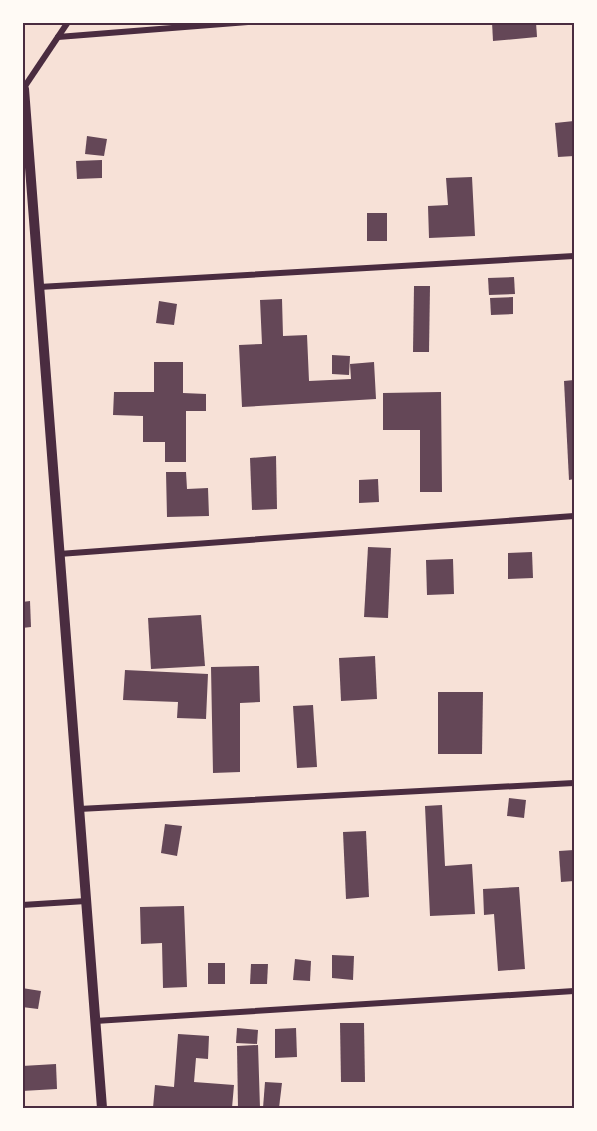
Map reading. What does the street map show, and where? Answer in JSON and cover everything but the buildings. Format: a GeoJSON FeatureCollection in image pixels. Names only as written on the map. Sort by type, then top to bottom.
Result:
{"type":"FeatureCollection","features":[{"type":"Feature","properties":{"kind":"street"},"geometry":{"type":"LineString","coordinates":[[68,22],[23,89],[102,1108]]}},
{"type":"Feature","properties":{"kind":"street"},"geometry":{"type":"LineString","coordinates":[[58,38],[248,22]]}},
{"type":"Feature","properties":{"kind":"street"},"geometry":{"type":"LineString","coordinates":[[39,287],[574,256]]}},
{"type":"Feature","properties":{"kind":"street"},"geometry":{"type":"LineString","coordinates":[[59,555],[574,516]]}},
{"type":"Feature","properties":{"kind":"street"},"geometry":{"type":"LineString","coordinates":[[79,809],[574,783]]}},
{"type":"Feature","properties":{"kind":"street"},"geometry":{"type":"LineString","coordinates":[[22,905],[86,901]]}},
{"type":"Feature","properties":{"kind":"street"},"geometry":{"type":"LineString","coordinates":[[95,1021],[574,991]]}}]}
